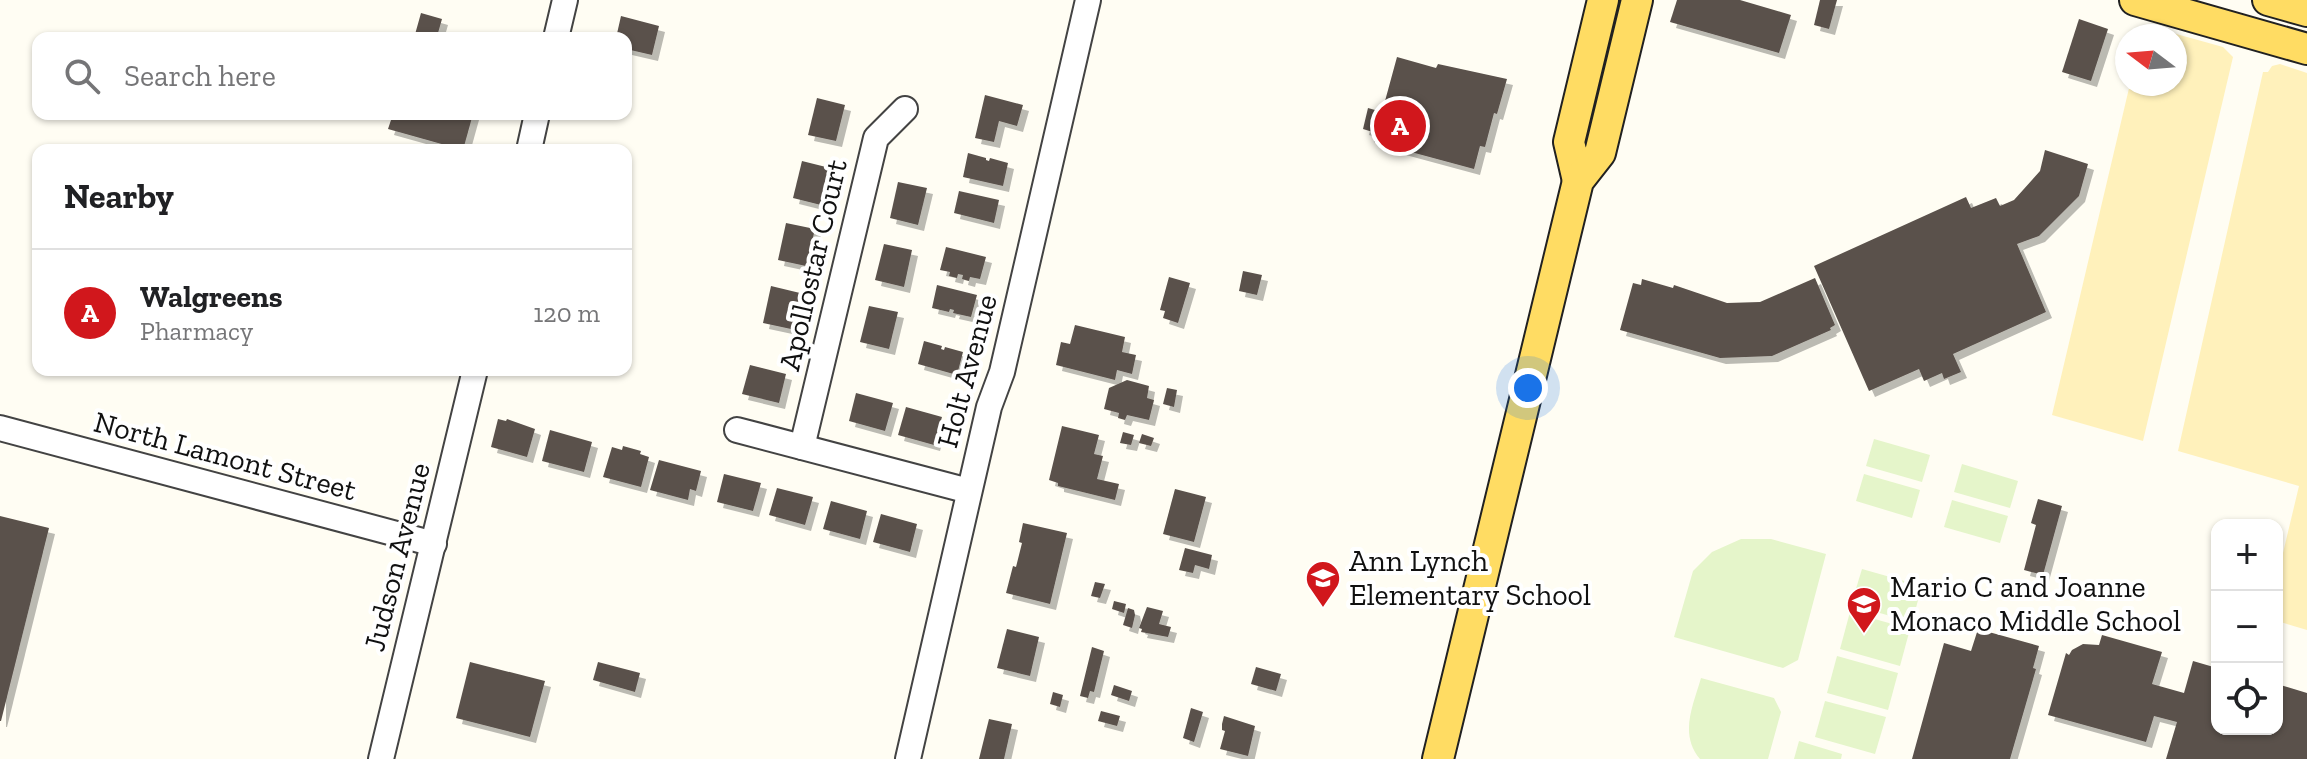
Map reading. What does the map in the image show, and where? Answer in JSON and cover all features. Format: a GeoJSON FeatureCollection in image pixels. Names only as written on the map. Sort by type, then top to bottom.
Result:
{"type":"FeatureCollection","features":[{"type":"Feature","properties":{"kind":"main road"},"geometry":{"type":"LineString","coordinates":[[1578,181],[1569,142],[1603,0]]}},
{"type":"Feature","properties":{"kind":"main road"},"geometry":{"type":"LineString","coordinates":[[1438,759],[1578,181],[1600,153],[1637,0]]}},
{"type":"Feature","properties":{"kind":"main road"},"geometry":{"type":"LineString","coordinates":[[2135,0],[2307,49]]}},
{"type":"Feature","properties":{"kind":"main road"},"geometry":{"type":"LineString","coordinates":[[2268,0],[2307,11]]}},
{"type":"Feature","properties":{"kind":"street"},"geometry":{"type":"LineString","coordinates":[[557,32],[565,0]]}},
{"type":"Feature","properties":{"kind":"street","name":"Holt Avenue"},"geometry":{"type":"LineString","coordinates":[[908,759],[969,491],[989,407],[1002,372],[1088,0]]}},
{"type":"Feature","properties":{"kind":"street","name":"Apollostar Court"},"geometry":{"type":"LineString","coordinates":[[802,447],[876,138],[905,109]]}},
{"type":"Feature","properties":{"kind":"street"},"geometry":{"type":"LineString","coordinates":[[530,144],[536,120]]}},
{"type":"Feature","properties":{"kind":"street","name":"Judson Avenue"},"geometry":{"type":"LineString","coordinates":[[381,759],[474,376]]}},
{"type":"Feature","properties":{"kind":"street","name":"North Lamont Street"},"geometry":{"type":"LineString","coordinates":[[0,428],[434,544]]}},
{"type":"Feature","properties":{"kind":"street"},"geometry":{"type":"LineString","coordinates":[[737,430],[969,491]]}},
{"type":"Feature","properties":{"kind":"sand"},"geometry":{"type":"Polygon","coordinates":[[[2187,37],[2223,47],[2233,57],[2143,441],[2052,415],[2127,96],[2187,96],[2187,37]]]}},
{"type":"Feature","properties":{"kind":"sand"},"geometry":{"type":"Polygon","coordinates":[[[2280,64],[2307,73],[2307,630],[2283,623],[2283,553],[2299,486],[2178,451],[2263,72],[2268,72],[2272,66],[2280,64]]]}},
{"type":"Feature","properties":{"kind":"green space"},"geometry":{"type":"Polygon","coordinates":[[[1874,439],[1930,455],[1922,482],[1866,466],[1874,439]]]}},
{"type":"Feature","properties":{"kind":"green space"},"geometry":{"type":"Polygon","coordinates":[[[1962,464],[2018,481],[2010,508],[1954,492],[1962,464]]]}},
{"type":"Feature","properties":{"kind":"green space"},"geometry":{"type":"Polygon","coordinates":[[[1864,474],[1920,490],[1912,518],[1856,501],[1864,474]]]}},
{"type":"Feature","properties":{"kind":"green space"},"geometry":{"type":"Polygon","coordinates":[[[1952,500],[2008,516],[2000,543],[1944,527],[1952,500]]]}},
{"type":"Feature","properties":{"kind":"green space"},"geometry":{"type":"Polygon","coordinates":[[[1741,539],[1771,539],[1826,554],[1798,660],[1783,668],[1674,637],[1693,571],[1712,552],[1741,539]]]}},
{"type":"Feature","properties":{"kind":"green space"},"geometry":{"type":"Polygon","coordinates":[[[1862,569],[1922,586],[1912,622],[1851,605],[1862,569]]]}},
{"type":"Feature","properties":{"kind":"green space"},"geometry":{"type":"Polygon","coordinates":[[[1850,612],[1910,629],[1900,666],[1840,649],[1850,612]]]}},
{"type":"Feature","properties":{"kind":"green space"},"geometry":{"type":"Polygon","coordinates":[[[1837,656],[1898,673],[1888,710],[1827,693],[1837,656]]]}},
{"type":"Feature","properties":{"kind":"green space"},"geometry":{"type":"Polygon","coordinates":[[[1701,678],[1774,698],[1781,712],[1768,759],[1700,759],[1690,740],[1689,730],[1701,678]]]}},
{"type":"Feature","properties":{"kind":"green space"},"geometry":{"type":"Polygon","coordinates":[[[1825,701],[1886,717],[1875,754],[1815,737],[1825,701]]]}},
{"type":"Feature","properties":{"kind":"green space"},"geometry":{"type":"Polygon","coordinates":[[[1799,741],[1842,754],[1841,759],[1794,759],[1799,741]]]}},
{"type":"Feature","properties":{"kind":"building"},"geometry":{"type":"Polygon","coordinates":[[[1677,0],[1740,0],[1791,15],[1779,53],[1670,22],[1677,0]]]}},
{"type":"Feature","properties":{"kind":"building"},"geometry":{"type":"Polygon","coordinates":[[[1820,0],[1837,0],[1829,29],[1814,25],[1820,0]]]}},
{"type":"Feature","properties":{"kind":"building"},"geometry":{"type":"Polygon","coordinates":[[[421,13],[442,19],[438,32],[416,32],[421,13]]]}},
{"type":"Feature","properties":{"kind":"building"},"geometry":{"type":"Polygon","coordinates":[[[621,16],[659,26],[652,55],[632,50],[632,32],[617,32],[621,16]]]}},
{"type":"Feature","properties":{"kind":"building"},"geometry":{"type":"Polygon","coordinates":[[[2079,19],[2108,29],[2091,81],[2062,72],[2079,19]]]}},
{"type":"Feature","properties":{"kind":"building"},"geometry":{"type":"Polygon","coordinates":[[[1397,57],[1436,68],[1438,64],[1507,79],[1485,147],[1480,146],[1474,169],[1374,142],[1376,133],[1363,129],[1368,108],[1382,112],[1397,57]]]}},
{"type":"Feature","properties":{"kind":"building"},"geometry":{"type":"Polygon","coordinates":[[[985,95],[1023,105],[1017,126],[999,121],[994,142],[975,138],[985,95]]]}},
{"type":"Feature","properties":{"kind":"building"},"geometry":{"type":"Polygon","coordinates":[[[817,98],[845,105],[836,141],[808,135],[817,98]]]}},
{"type":"Feature","properties":{"kind":"building"},"geometry":{"type":"Polygon","coordinates":[[[391,120],[471,120],[465,144],[442,144],[388,129],[391,120]]]}},
{"type":"Feature","properties":{"kind":"building"},"geometry":{"type":"Polygon","coordinates":[[[2045,150],[2088,164],[2079,196],[2039,236],[2017,244],[2046,312],[1953,354],[1961,372],[1944,379],[1942,373],[1924,381],[1919,369],[1869,391],[1814,266],[1966,197],[1971,208],[1996,198],[2000,206],[2014,200],[2040,171],[2045,150]]]}},
{"type":"Feature","properties":{"kind":"building"},"geometry":{"type":"Polygon","coordinates":[[[968,153],[989,161],[990,158],[1008,163],[1003,186],[963,177],[968,153]]]}},
{"type":"Feature","properties":{"kind":"building"},"geometry":{"type":"Polygon","coordinates":[[[802,161],[830,168],[821,205],[793,198],[802,161]]]}},
{"type":"Feature","properties":{"kind":"building"},"geometry":{"type":"Polygon","coordinates":[[[898,182],[927,188],[918,225],[890,218],[898,182]]]}},
{"type":"Feature","properties":{"kind":"building"},"geometry":{"type":"Polygon","coordinates":[[[959,191],[999,200],[994,223],[954,213],[959,191]]]}},
{"type":"Feature","properties":{"kind":"building"},"geometry":{"type":"Polygon","coordinates":[[[786,223],[815,229],[806,266],[778,260],[786,223]]]}},
{"type":"Feature","properties":{"kind":"building"},"geometry":{"type":"Polygon","coordinates":[[[884,244],[912,250],[904,287],[875,280],[884,244]]]}},
{"type":"Feature","properties":{"kind":"building"},"geometry":{"type":"Polygon","coordinates":[[[946,247],[986,257],[980,279],[970,277],[969,281],[962,279],[963,275],[958,274],[957,278],[949,276],[950,272],[940,270],[946,247]]]}},
{"type":"Feature","properties":{"kind":"building"},"geometry":{"type":"Polygon","coordinates":[[[1243,271],[1262,275],[1257,295],[1239,291],[1243,271]]]}},
{"type":"Feature","properties":{"kind":"building"},"geometry":{"type":"Polygon","coordinates":[[[1169,277],[1190,283],[1178,323],[1163,318],[1165,311],[1160,310],[1169,277]]]}},
{"type":"Feature","properties":{"kind":"building"},"geometry":{"type":"Polygon","coordinates":[[[1815,278],[1835,325],[1831,330],[1772,356],[1720,358],[1620,330],[1633,283],[1641,285],[1642,279],[1673,288],[1674,285],[1727,303],[1760,302],[1815,278]]]}},
{"type":"Feature","properties":{"kind":"building"},"geometry":{"type":"Polygon","coordinates":[[[937,285],[977,295],[971,317],[953,313],[954,310],[950,309],[949,312],[932,308],[937,285]]]}},
{"type":"Feature","properties":{"kind":"building"},"geometry":{"type":"Polygon","coordinates":[[[771,286],[800,293],[791,329],[763,323],[771,286]]]}},
{"type":"Feature","properties":{"kind":"building"},"geometry":{"type":"Polygon","coordinates":[[[869,306],[898,312],[889,349],[860,342],[869,306]]]}},
{"type":"Feature","properties":{"kind":"building"},"geometry":{"type":"Polygon","coordinates":[[[1075,325],[1125,337],[1122,352],[1136,355],[1132,374],[1117,370],[1115,380],[1056,365],[1061,342],[1070,344],[1075,325]]]}},
{"type":"Feature","properties":{"kind":"building"},"geometry":{"type":"Polygon","coordinates":[[[924,341],[942,346],[944,350],[945,347],[963,352],[957,375],[918,364],[924,341]]]}},
{"type":"Feature","properties":{"kind":"building"},"geometry":{"type":"Polygon","coordinates":[[[750,365],[786,374],[779,403],[742,394],[750,365]]]}},
{"type":"Feature","properties":{"kind":"building"},"geometry":{"type":"Polygon","coordinates":[[[1127,380],[1149,386],[1147,398],[1154,400],[1149,420],[1127,415],[1125,420],[1118,418],[1119,413],[1104,409],[1109,388],[1127,380]]]}},
{"type":"Feature","properties":{"kind":"building"},"geometry":{"type":"Polygon","coordinates":[[[1167,388],[1177,390],[1174,407],[1163,404],[1167,388]]]}},
{"type":"Feature","properties":{"kind":"building"},"geometry":{"type":"Polygon","coordinates":[[[856,393],[893,403],[885,431],[849,421],[856,393]]]}},
{"type":"Feature","properties":{"kind":"building"},"geometry":{"type":"Polygon","coordinates":[[[906,407],[942,417],[934,445],[898,435],[906,407]]]}},
{"type":"Feature","properties":{"kind":"building"},"geometry":{"type":"Polygon","coordinates":[[[498,419],[535,429],[527,457],[491,447],[498,419]]]}},
{"type":"Feature","properties":{"kind":"building"},"geometry":{"type":"Polygon","coordinates":[[[1062,426],[1099,435],[1094,454],[1103,456],[1097,479],[1119,484],[1115,500],[1058,486],[1058,483],[1049,480],[1062,426]]]}},
{"type":"Feature","properties":{"kind":"building"},"geometry":{"type":"Polygon","coordinates":[[[550,430],[592,442],[584,472],[542,461],[550,430]]]}},
{"type":"Feature","properties":{"kind":"building"},"geometry":{"type":"Polygon","coordinates":[[[1123,432],[1134,435],[1131,445],[1120,443],[1123,432]]]}},
{"type":"Feature","properties":{"kind":"building"},"geometry":{"type":"Polygon","coordinates":[[[1142,434],[1154,438],[1151,446],[1139,443],[1142,434]]]}},
{"type":"Feature","properties":{"kind":"building"},"geometry":{"type":"Polygon","coordinates":[[[623,446],[641,451],[640,454],[649,457],[641,487],[603,477],[612,447],[622,450],[623,446]]]}},
{"type":"Feature","properties":{"kind":"building"},"geometry":{"type":"Polygon","coordinates":[[[659,460],[701,471],[696,491],[690,489],[688,500],[650,490],[659,460]]]}},
{"type":"Feature","properties":{"kind":"building"},"geometry":{"type":"Polygon","coordinates":[[[724,474],[761,483],[753,511],[717,502],[724,474]]]}},
{"type":"Feature","properties":{"kind":"building"},"geometry":{"type":"Polygon","coordinates":[[[777,488],[813,497],[805,525],[769,515],[777,488]]]}},
{"type":"Feature","properties":{"kind":"building"},"geometry":{"type":"Polygon","coordinates":[[[1175,489],[1206,497],[1194,542],[1163,534],[1175,489]]]}},
{"type":"Feature","properties":{"kind":"building"},"geometry":{"type":"Polygon","coordinates":[[[2038,499],[2062,506],[2043,575],[2024,570],[2036,525],[2031,523],[2038,499]]]}},
{"type":"Feature","properties":{"kind":"building"},"geometry":{"type":"Polygon","coordinates":[[[831,501],[867,511],[860,539],[823,529],[831,501]]]}},
{"type":"Feature","properties":{"kind":"building"},"geometry":{"type":"Polygon","coordinates":[[[881,514],[917,524],[910,552],[873,542],[881,514]]]}},
{"type":"Feature","properties":{"kind":"building"},"geometry":{"type":"Polygon","coordinates":[[[0,516],[49,528],[1,721],[0,721],[0,516]]]}},
{"type":"Feature","properties":{"kind":"building"},"geometry":{"type":"Polygon","coordinates":[[[1023,523],[1067,533],[1050,604],[1006,593],[1022,543],[1019,542],[1023,523]]]}},
{"type":"Feature","properties":{"kind":"building"},"geometry":{"type":"Polygon","coordinates":[[[1185,548],[1212,555],[1209,569],[1195,565],[1193,573],[1179,570],[1185,548]]]}},
{"type":"Feature","properties":{"kind":"building"},"geometry":{"type":"Polygon","coordinates":[[[1095,582],[1105,584],[1100,598],[1091,596],[1095,582]]]}},
{"type":"Feature","properties":{"kind":"building"},"geometry":{"type":"Polygon","coordinates":[[[1114,601],[1126,604],[1124,613],[1112,609],[1114,601]]]}},
{"type":"Feature","properties":{"kind":"building"},"geometry":{"type":"Polygon","coordinates":[[[1147,607],[1163,611],[1159,624],[1171,627],[1168,637],[1141,632],[1139,628],[1147,607]]]}},
{"type":"Feature","properties":{"kind":"building"},"geometry":{"type":"Polygon","coordinates":[[[1128,608],[1134,610],[1135,615],[1132,628],[1123,625],[1128,608]]]}},
{"type":"Feature","properties":{"kind":"building"},"geometry":{"type":"Polygon","coordinates":[[[1007,629],[1039,637],[1030,676],[997,668],[1007,629]]]}},
{"type":"Feature","properties":{"kind":"building"},"geometry":{"type":"Polygon","coordinates":[[[1978,629],[2039,646],[2033,668],[2036,669],[2010,759],[1912,759],[1944,643],[1971,651],[1978,629]]]}},
{"type":"Feature","properties":{"kind":"building"},"geometry":{"type":"Polygon","coordinates":[[[2102,635],[2162,652],[2152,684],[2184,693],[2193,661],[2211,666],[2211,735],[2283,735],[2283,686],[2307,693],[2307,759],[2166,759],[2177,722],[2154,716],[2146,742],[2048,715],[2066,653],[2069,655],[2083,644],[2099,645],[2102,635]]]}},
{"type":"Feature","properties":{"kind":"building"},"geometry":{"type":"Polygon","coordinates":[[[1092,647],[1104,651],[1094,692],[1090,691],[1088,698],[1080,696],[1092,647]]]}},
{"type":"Feature","properties":{"kind":"building"},"geometry":{"type":"Polygon","coordinates":[[[470,662],[545,681],[530,737],[456,718],[470,662]]]}},
{"type":"Feature","properties":{"kind":"building"},"geometry":{"type":"Polygon","coordinates":[[[598,662],[640,673],[635,692],[593,680],[598,662]]]}},
{"type":"Feature","properties":{"kind":"building"},"geometry":{"type":"Polygon","coordinates":[[[1256,667],[1281,674],[1276,691],[1251,684],[1256,667]]]}},
{"type":"Feature","properties":{"kind":"building"},"geometry":{"type":"Polygon","coordinates":[[[1114,685],[1132,691],[1129,701],[1111,695],[1114,685]]]}},
{"type":"Feature","properties":{"kind":"building"},"geometry":{"type":"Polygon","coordinates":[[[1053,692],[1063,695],[1060,707],[1050,704],[1053,692]]]}},
{"type":"Feature","properties":{"kind":"building"},"geometry":{"type":"Polygon","coordinates":[[[1191,708],[1203,712],[1194,742],[1183,738],[1191,708]]]}},
{"type":"Feature","properties":{"kind":"building"},"geometry":{"type":"Polygon","coordinates":[[[1101,711],[1120,716],[1117,726],[1098,721],[1101,711]]]}},
{"type":"Feature","properties":{"kind":"building"},"geometry":{"type":"Polygon","coordinates":[[[1224,716],[1255,726],[1248,756],[1220,749],[1225,731],[1222,730],[1224,716]]]}},
{"type":"Feature","properties":{"kind":"building"},"geometry":{"type":"Polygon","coordinates":[[[989,719],[1012,724],[1004,759],[979,759],[989,719]]]}},
{"type":"Feature","properties":{"kind":"place","name":"Walgreens"},"geometry":{"type":"Point","coordinates":[1400,126]}},
{"type":"Feature","properties":{"kind":"place","name":"Ann Lynch Elementary School"},"geometry":{"type":"Point","coordinates":[1323,609]}},
{"type":"Feature","properties":{"kind":"place","name":"Mario C and Joanne Monaco Middle School"},"geometry":{"type":"Point","coordinates":[1864,635]}}]}
